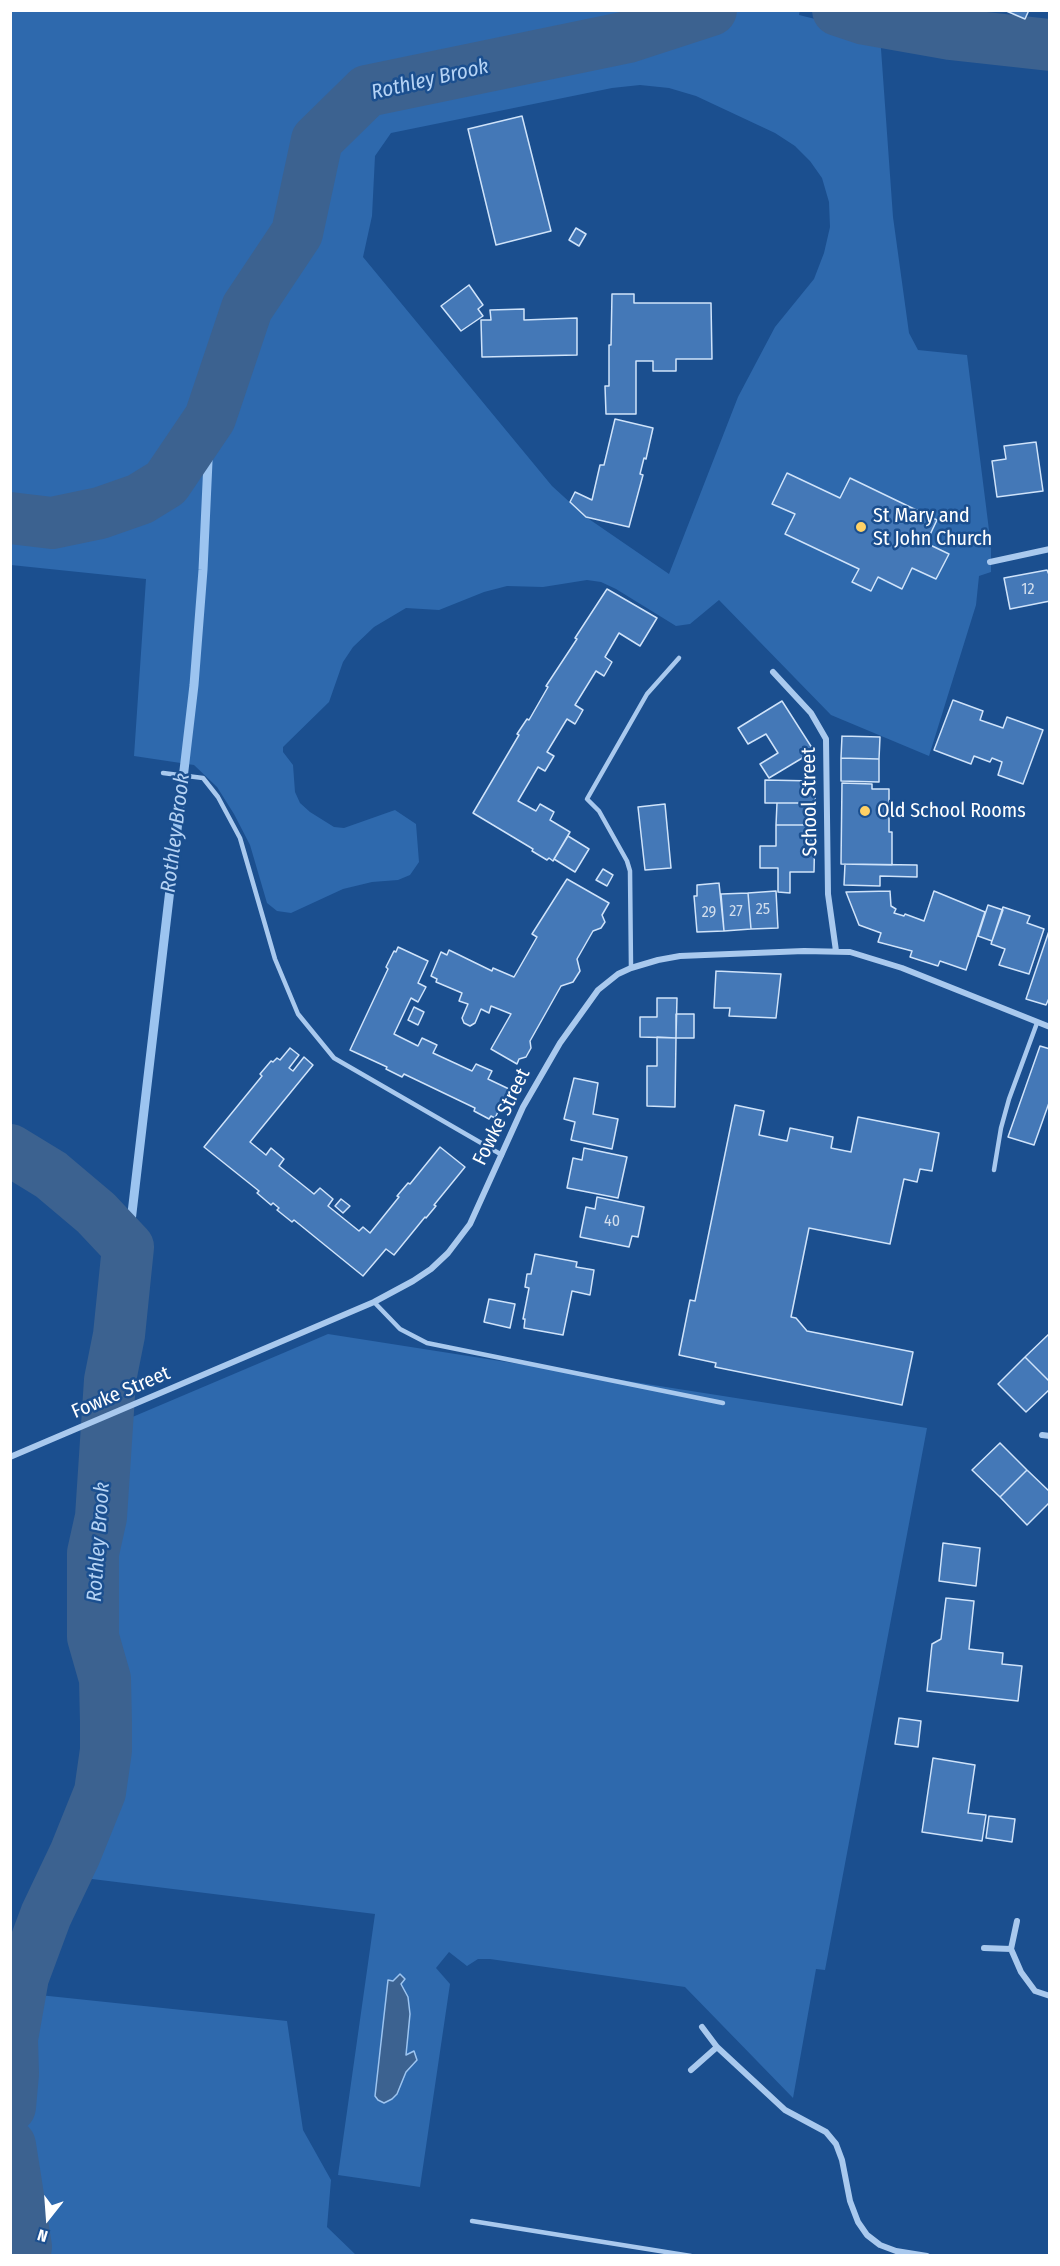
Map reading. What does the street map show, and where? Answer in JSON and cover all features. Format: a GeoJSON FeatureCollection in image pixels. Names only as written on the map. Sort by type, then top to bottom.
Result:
{"type":"FeatureCollection","features":[{"type":"Feature","properties":{"kind":"street"},"geometry":{"type":"LineString","coordinates":[[990,562],[1050,549]]}},
{"type":"Feature","properties":{"kind":"street","name":"School Street"},"geometry":{"type":"LineString","coordinates":[[773,672],[811,713],[826,739],[828,894],[836,951]]}},
{"type":"Feature","properties":{"kind":"street","name":"Fowke Street"},"geometry":{"type":"LineString","coordinates":[[10,1457],[374,1302],[413,1281],[448,1253],[470,1224],[523,1107],[560,1043],[598,990],[618,974],[631,968],[680,956],[836,951],[865,956],[902,968],[1050,1027]]}},
{"type":"Feature","properties":{"kind":"street"},"geometry":{"type":"LineString","coordinates":[[1042,1435],[1050,1436]]}},
{"type":"Feature","properties":{"kind":"street"},"geometry":{"type":"LineString","coordinates":[[1017,1921],[1011,1949],[1021,1972],[1035,1990],[1050,1996]]}},
{"type":"Feature","properties":{"kind":"street"},"geometry":{"type":"LineString","coordinates":[[984,1948],[1011,1949]]}},
{"type":"Feature","properties":{"kind":"street"},"geometry":{"type":"LineString","coordinates":[[702,2028],[717,2047],[785,2110],[826,2132],[836,2144],[842,2160],[850,2201],[858,2222],[867,2235],[880,2245],[897,2251],[927,2256]]}},
{"type":"Feature","properties":{"kind":"street"},"geometry":{"type":"LineString","coordinates":[[692,2070],[717,2047]]}},
{"type":"Feature","properties":{"kind":"lane"},"geometry":{"type":"LineString","coordinates":[[631,968],[630,871],[627,861],[599,811],[587,799],[647,694],[679,658]]}},
{"type":"Feature","properties":{"kind":"lane"},"geometry":{"type":"LineString","coordinates":[[163,773],[203,778],[218,797],[240,838],[275,959],[297,1014],[334,1058],[502,1155]]}},
{"type":"Feature","properties":{"kind":"lane"},"geometry":{"type":"LineString","coordinates":[[994,1170],[1001,1128],[1009,1099],[1037,1023]]}},
{"type":"Feature","properties":{"kind":"lane"},"geometry":{"type":"LineString","coordinates":[[374,1302],[400,1329],[427,1343],[723,1404]]}},
{"type":"Feature","properties":{"kind":"lane"},"geometry":{"type":"LineString","coordinates":[[472,2221],[691,2256]]}},
{"type":"Feature","properties":{"kind":"shaded area"},"geometry":{"type":"Polygon","coordinates":[[[800,10],[799,15],[880,35],[893,217],[909,333],[918,350],[967,355],[991,546],[991,572],[979,576],[976,605],[929,756],[831,715],[719,600],[690,624],[676,626],[616,589],[601,582],[587,580],[543,587],[507,586],[484,592],[439,610],[406,608],[374,627],[353,647],[343,662],[329,702],[283,747],[283,752],[293,765],[295,792],[300,803],[310,812],[334,827],[344,828],[395,810],[416,824],[419,862],[410,875],[398,880],[372,882],[343,889],[291,913],[277,911],[267,903],[250,845],[217,787],[194,765],[134,756],[146,579],[11,565],[11,11],[800,10]],[[640,85],[612,88],[391,133],[375,156],[372,216],[363,257],[552,486],[586,517],[669,574],[738,397],[775,327],[814,279],[824,253],[830,227],[829,202],[822,178],[795,146],[775,133],[696,96],[669,88],[640,85]]]}},
{"type":"Feature","properties":{"kind":"shaded area"},"geometry":{"type":"Polygon","coordinates":[[[328,1334],[927,1428],[825,1970],[816,1969],[793,2098],[685,1987],[490,1959],[478,1959],[467,1966],[449,1952],[436,1968],[450,1984],[420,2187],[338,2175],[375,1914],[76,1877],[93,1836],[117,1746],[114,1680],[102,1633],[101,1552],[111,1519],[123,1421],[328,1334]]]}},
{"type":"Feature","properties":{"kind":"shaded area"},"geometry":{"type":"Polygon","coordinates":[[[400,1974],[405,1979],[401,1984],[408,1997],[410,2014],[406,2055],[414,2051],[417,2060],[406,2072],[397,2094],[384,2103],[375,2096],[388,1980],[393,1981],[400,1974]]]}},
{"type":"Feature","properties":{"kind":"shaded area"},"geometry":{"type":"Polygon","coordinates":[[[20,1993],[287,2021],[303,2130],[331,2180],[327,2227],[356,2255],[21,2255],[10,2141],[20,1993]]]}},
{"type":"Feature","properties":{"kind":"building"},"geometry":{"type":"Polygon","coordinates":[[[1004,10],[1029,10],[1025,19],[1004,10]]]}},
{"type":"Feature","properties":{"kind":"building"},"geometry":{"type":"Polygon","coordinates":[[[522,116],[551,231],[496,245],[468,129],[522,116]]]}},
{"type":"Feature","properties":{"kind":"building"},"geometry":{"type":"Polygon","coordinates":[[[576,228],[586,234],[579,246],[569,240],[576,228]]]}},
{"type":"Feature","properties":{"kind":"building"},"geometry":{"type":"Polygon","coordinates":[[[469,285],[483,305],[478,309],[483,316],[461,331],[441,306],[469,285]]]}},
{"type":"Feature","properties":{"kind":"building"},"geometry":{"type":"Polygon","coordinates":[[[612,294],[634,294],[634,303],[711,303],[712,359],[676,359],[676,371],[653,371],[653,361],[636,361],[636,414],[606,414],[605,386],[609,386],[612,294]]]}},
{"type":"Feature","properties":{"kind":"building"},"geometry":{"type":"Polygon","coordinates":[[[524,309],[524,320],[577,318],[577,355],[482,357],[481,320],[491,320],[490,310],[524,309]]]}},
{"type":"Feature","properties":{"kind":"building"},"geometry":{"type":"Polygon","coordinates":[[[615,419],[653,428],[629,527],[586,517],[570,502],[575,492],[592,500],[600,465],[604,465],[615,419]]]}},
{"type":"Feature","properties":{"kind":"building"},"geometry":{"type":"Polygon","coordinates":[[[1036,442],[1043,491],[997,497],[992,461],[1006,459],[1004,446],[1036,442]]]}},
{"type":"Feature","properties":{"kind":"building","name":"St Mary and St John Church"},"geometry":{"type":"Polygon","coordinates":[[[787,473],[840,498],[850,478],[937,520],[926,543],[949,554],[936,579],[912,568],[902,589],[878,577],[871,591],[852,582],[859,569],[785,534],[795,514],[772,504],[787,473]]]}},
{"type":"Feature","properties":{"kind":"building"},"geometry":{"type":"Polygon","coordinates":[[[1047,570],[1050,577],[1050,601],[1010,609],[1004,578],[1047,570]]]}},
{"type":"Feature","properties":{"kind":"building"},"geometry":{"type":"Polygon","coordinates":[[[607,589],[657,618],[640,646],[619,633],[605,657],[612,662],[604,676],[596,671],[575,705],[583,710],[575,724],[567,719],[547,752],[554,756],[545,771],[538,767],[518,801],[536,811],[540,804],[554,812],[550,820],[570,832],[553,861],[549,858],[547,860],[473,813],[519,735],[517,734],[527,719],[529,720],[548,687],[546,686],[607,589]]]}},
{"type":"Feature","properties":{"kind":"building"},"geometry":{"type":"Polygon","coordinates":[[[953,700],[983,711],[980,720],[1003,728],[1007,717],[1043,730],[1023,784],[998,775],[1002,762],[992,758],[990,762],[974,756],[971,764],[934,750],[953,700]]]}},
{"type":"Feature","properties":{"kind":"building"},"geometry":{"type":"Polygon","coordinates":[[[782,701],[814,751],[769,778],[760,764],[778,753],[766,734],[748,744],[738,728],[782,701]]]}},
{"type":"Feature","properties":{"kind":"building"},"geometry":{"type":"Polygon","coordinates":[[[842,736],[880,737],[879,759],[841,758],[842,736]]]}},
{"type":"Feature","properties":{"kind":"building"},"geometry":{"type":"Polygon","coordinates":[[[841,758],[879,759],[879,782],[841,781],[841,758]]]}},
{"type":"Feature","properties":{"kind":"building"},"geometry":{"type":"Polygon","coordinates":[[[765,780],[815,781],[815,803],[765,803],[765,780]]]}},
{"type":"Feature","properties":{"kind":"building","name":"Old School Rooms"},"geometry":{"type":"Polygon","coordinates":[[[842,783],[872,784],[872,789],[889,789],[892,865],[841,864],[842,783]]]}},
{"type":"Feature","properties":{"kind":"building"},"geometry":{"type":"Polygon","coordinates":[[[777,803],[815,803],[815,825],[776,825],[777,803]]]}},
{"type":"Feature","properties":{"kind":"building"},"geometry":{"type":"Polygon","coordinates":[[[665,804],[671,868],[645,870],[638,807],[665,804]]]}},
{"type":"Feature","properties":{"kind":"building"},"geometry":{"type":"Polygon","coordinates":[[[776,825],[815,825],[814,872],[790,872],[790,893],[778,892],[778,868],[760,868],[760,846],[776,846],[776,825]]]}},
{"type":"Feature","properties":{"kind":"building"},"geometry":{"type":"Polygon","coordinates":[[[568,836],[589,849],[575,872],[554,859],[568,836]]]}},
{"type":"Feature","properties":{"kind":"building"},"geometry":{"type":"Polygon","coordinates":[[[845,864],[917,865],[917,877],[880,876],[880,886],[844,885],[845,864]]]}},
{"type":"Feature","properties":{"kind":"building"},"geometry":{"type":"Polygon","coordinates":[[[603,869],[613,875],[607,886],[596,880],[603,869]]]}},
{"type":"Feature","properties":{"kind":"building"},"geometry":{"type":"Polygon","coordinates":[[[567,879],[609,903],[602,915],[605,922],[601,928],[593,931],[577,959],[580,971],[573,982],[561,986],[530,1041],[531,1048],[526,1057],[519,1059],[517,1064],[491,1049],[511,1014],[491,1006],[489,1013],[481,1009],[475,1023],[470,1026],[464,1023],[462,1018],[468,1004],[459,1001],[462,993],[436,982],[437,979],[431,976],[441,952],[447,955],[449,950],[492,971],[493,968],[514,977],[537,937],[532,934],[567,879]]]}},
{"type":"Feature","properties":{"kind":"building"},"geometry":{"type":"Polygon","coordinates":[[[719,883],[724,931],[697,932],[694,896],[697,896],[697,885],[719,883]]]}},
{"type":"Feature","properties":{"kind":"building"},"geometry":{"type":"Polygon","coordinates":[[[776,891],[778,928],[751,929],[748,893],[776,891]]]}},
{"type":"Feature","properties":{"kind":"building"},"geometry":{"type":"Polygon","coordinates":[[[890,891],[891,906],[896,909],[894,913],[904,916],[905,914],[924,921],[934,891],[985,912],[966,970],[940,961],[938,966],[910,957],[912,951],[878,942],[881,933],[859,925],[846,892],[890,891]]]}},
{"type":"Feature","properties":{"kind":"building"},"geometry":{"type":"Polygon","coordinates":[[[748,893],[751,929],[724,931],[721,894],[748,893]]]}},
{"type":"Feature","properties":{"kind":"building"},"geometry":{"type":"Polygon","coordinates":[[[988,905],[1003,910],[992,941],[978,936],[988,905]]]}},
{"type":"Feature","properties":{"kind":"building"},"geometry":{"type":"Polygon","coordinates":[[[1003,907],[1030,916],[1027,923],[1044,929],[1029,974],[999,965],[1005,949],[991,944],[1003,907]]]}},
{"type":"Feature","properties":{"kind":"building"},"geometry":{"type":"Polygon","coordinates":[[[1050,928],[1050,996],[1046,1005],[1026,999],[1050,928]]]}},
{"type":"Feature","properties":{"kind":"building"},"geometry":{"type":"Polygon","coordinates":[[[398,947],[428,961],[418,983],[426,987],[418,1002],[411,998],[394,1034],[418,1046],[422,1038],[437,1045],[433,1053],[472,1071],[476,1064],[492,1071],[488,1079],[509,1089],[495,1118],[491,1116],[489,1119],[474,1111],[475,1108],[404,1074],[402,1077],[386,1069],[387,1067],[350,1050],[388,969],[386,967],[398,947]]]}},
{"type":"Feature","properties":{"kind":"building"},"geometry":{"type":"Polygon","coordinates":[[[716,971],[781,974],[776,1018],[729,1016],[730,1008],[714,1008],[716,971]]]}},
{"type":"Feature","properties":{"kind":"building"},"geometry":{"type":"Polygon","coordinates":[[[657,998],[677,998],[676,1038],[640,1037],[640,1017],[657,1017],[657,998]]]}},
{"type":"Feature","properties":{"kind":"building"},"geometry":{"type":"Polygon","coordinates":[[[414,1007],[424,1012],[418,1025],[408,1020],[414,1007]]]}},
{"type":"Feature","properties":{"kind":"building"},"geometry":{"type":"Polygon","coordinates":[[[676,1014],[694,1014],[694,1038],[676,1038],[676,1014]]]}},
{"type":"Feature","properties":{"kind":"building"},"geometry":{"type":"Polygon","coordinates":[[[657,1037],[676,1038],[675,1107],[647,1106],[647,1066],[657,1066],[657,1037]]]}},
{"type":"Feature","properties":{"kind":"building"},"geometry":{"type":"Polygon","coordinates":[[[1040,1046],[1050,1049],[1050,1100],[1034,1145],[1008,1137],[1040,1046]]]}},
{"type":"Feature","properties":{"kind":"building"},"geometry":{"type":"Polygon","coordinates":[[[290,1048],[299,1055],[289,1068],[293,1071],[304,1057],[313,1065],[250,1142],[266,1155],[271,1148],[284,1159],[279,1166],[314,1194],[320,1188],[333,1199],[328,1206],[359,1231],[363,1227],[370,1233],[399,1197],[397,1196],[408,1183],[410,1184],[440,1147],[465,1167],[434,1205],[436,1206],[394,1255],[386,1249],[363,1276],[294,1220],[292,1222],[277,1210],[279,1208],[273,1203],[271,1205],[257,1193],[259,1191],[204,1147],[262,1076],[260,1074],[271,1061],[277,1058],[280,1060],[290,1048]]]}},
{"type":"Feature","properties":{"kind":"building"},"geometry":{"type":"Polygon","coordinates":[[[574,1078],[598,1083],[593,1114],[618,1119],[612,1149],[571,1140],[575,1122],[564,1119],[574,1078]]]}},
{"type":"Feature","properties":{"kind":"building"},"geometry":{"type":"Polygon","coordinates":[[[735,1105],[764,1111],[759,1135],[787,1141],[790,1128],[833,1137],[831,1148],[851,1152],[858,1117],[939,1133],[932,1171],[920,1169],[917,1182],[904,1179],[890,1244],[809,1228],[791,1317],[796,1318],[807,1331],[913,1352],[902,1405],[715,1367],[716,1363],[679,1355],[690,1300],[695,1301],[735,1105]]]}},
{"type":"Feature","properties":{"kind":"building"},"geometry":{"type":"Polygon","coordinates":[[[584,1148],[627,1157],[618,1198],[567,1188],[573,1158],[582,1160],[584,1148]]]}},
{"type":"Feature","properties":{"kind":"building"},"geometry":{"type":"Polygon","coordinates":[[[597,1197],[644,1207],[638,1237],[632,1236],[629,1247],[580,1237],[586,1207],[595,1209],[597,1197]]]}},
{"type":"Feature","properties":{"kind":"building"},"geometry":{"type":"Polygon","coordinates":[[[341,1199],[350,1206],[343,1213],[335,1206],[341,1199]]]}},
{"type":"Feature","properties":{"kind":"building"},"geometry":{"type":"Polygon","coordinates":[[[535,1254],[577,1262],[576,1267],[594,1270],[590,1295],[572,1291],[563,1335],[524,1328],[525,1319],[523,1319],[529,1288],[525,1287],[527,1274],[531,1274],[535,1254]]]}},
{"type":"Feature","properties":{"kind":"building"},"geometry":{"type":"Polygon","coordinates":[[[489,1299],[515,1304],[510,1328],[484,1322],[489,1299]]]}},
{"type":"Feature","properties":{"kind":"building"},"geometry":{"type":"Polygon","coordinates":[[[1050,1333],[1050,1382],[1025,1357],[1050,1333]]]}},
{"type":"Feature","properties":{"kind":"building"},"geometry":{"type":"Polygon","coordinates":[[[1025,1357],[1050,1382],[1050,1389],[1026,1412],[998,1384],[1025,1357]]]}},
{"type":"Feature","properties":{"kind":"building"},"geometry":{"type":"Polygon","coordinates":[[[1000,1443],[1027,1470],[1000,1497],[972,1470],[1000,1443]]]}},
{"type":"Feature","properties":{"kind":"building"},"geometry":{"type":"Polygon","coordinates":[[[1027,1470],[1050,1492],[1050,1502],[1027,1525],[1000,1497],[1027,1470]]]}},
{"type":"Feature","properties":{"kind":"building"},"geometry":{"type":"Polygon","coordinates":[[[943,1543],[980,1548],[976,1586],[939,1581],[943,1543]]]}},
{"type":"Feature","properties":{"kind":"building"},"geometry":{"type":"Polygon","coordinates":[[[946,1598],[974,1601],[969,1649],[1003,1653],[1002,1664],[1022,1666],[1018,1701],[927,1691],[932,1644],[941,1639],[946,1598]]]}},
{"type":"Feature","properties":{"kind":"building"},"geometry":{"type":"Polygon","coordinates":[[[899,1718],[921,1721],[918,1747],[895,1744],[899,1718]]]}},
{"type":"Feature","properties":{"kind":"building"},"geometry":{"type":"Polygon","coordinates":[[[933,1758],[975,1765],[968,1813],[986,1815],[982,1841],[922,1832],[933,1758]]]}},
{"type":"Feature","properties":{"kind":"building"},"geometry":{"type":"Polygon","coordinates":[[[989,1816],[1015,1819],[1012,1842],[986,1838],[989,1816]]]}},
{"type":"Feature","properties":{"kind":"waterway","name":"Rothley Brook"},"geometry":{"type":"LineString","coordinates":[[10,518],[52,523],[100,513],[140,499],[166,483],[210,418],[247,308],[297,233],[317,140],[367,91],[628,37],[711,10]]}},
{"type":"Feature","properties":{"kind":"waterway","name":"Rothley Brook"},"geometry":{"type":"LineString","coordinates":[[838,10],[865,19],[950,34],[1050,45]]}},
{"type":"Feature","properties":{"kind":"waterway","name":"Rothley Brook"},"geometry":{"type":"LineString","coordinates":[[128,1247],[194,685],[203,570],[210,418]]}},
{"type":"Feature","properties":{"kind":"waterway","name":"Rothley Brook"},"geometry":{"type":"LineString","coordinates":[[10,1150],[51,1175],[96,1213],[128,1247],[119,1335],[110,1380],[101,1517],[93,1553],[93,1637],[105,1679],[106,1750],[100,1792],[75,1854],[46,1915],[23,1977],[12,2039],[13,2074],[10,2107]]}},
{"type":"Feature","properties":{"kind":"waterway","name":"Rothley Brook"},"geometry":{"type":"LineString","coordinates":[[10,2145],[26,2247],[24,2256]]}},
{"type":"Feature","properties":{"kind":"place","name":"St Mary and St John Church"},"geometry":{"type":"Point","coordinates":[861,527]}},
{"type":"Feature","properties":{"kind":"place","name":"Old School Rooms"},"geometry":{"type":"Point","coordinates":[865,811]}}]}
